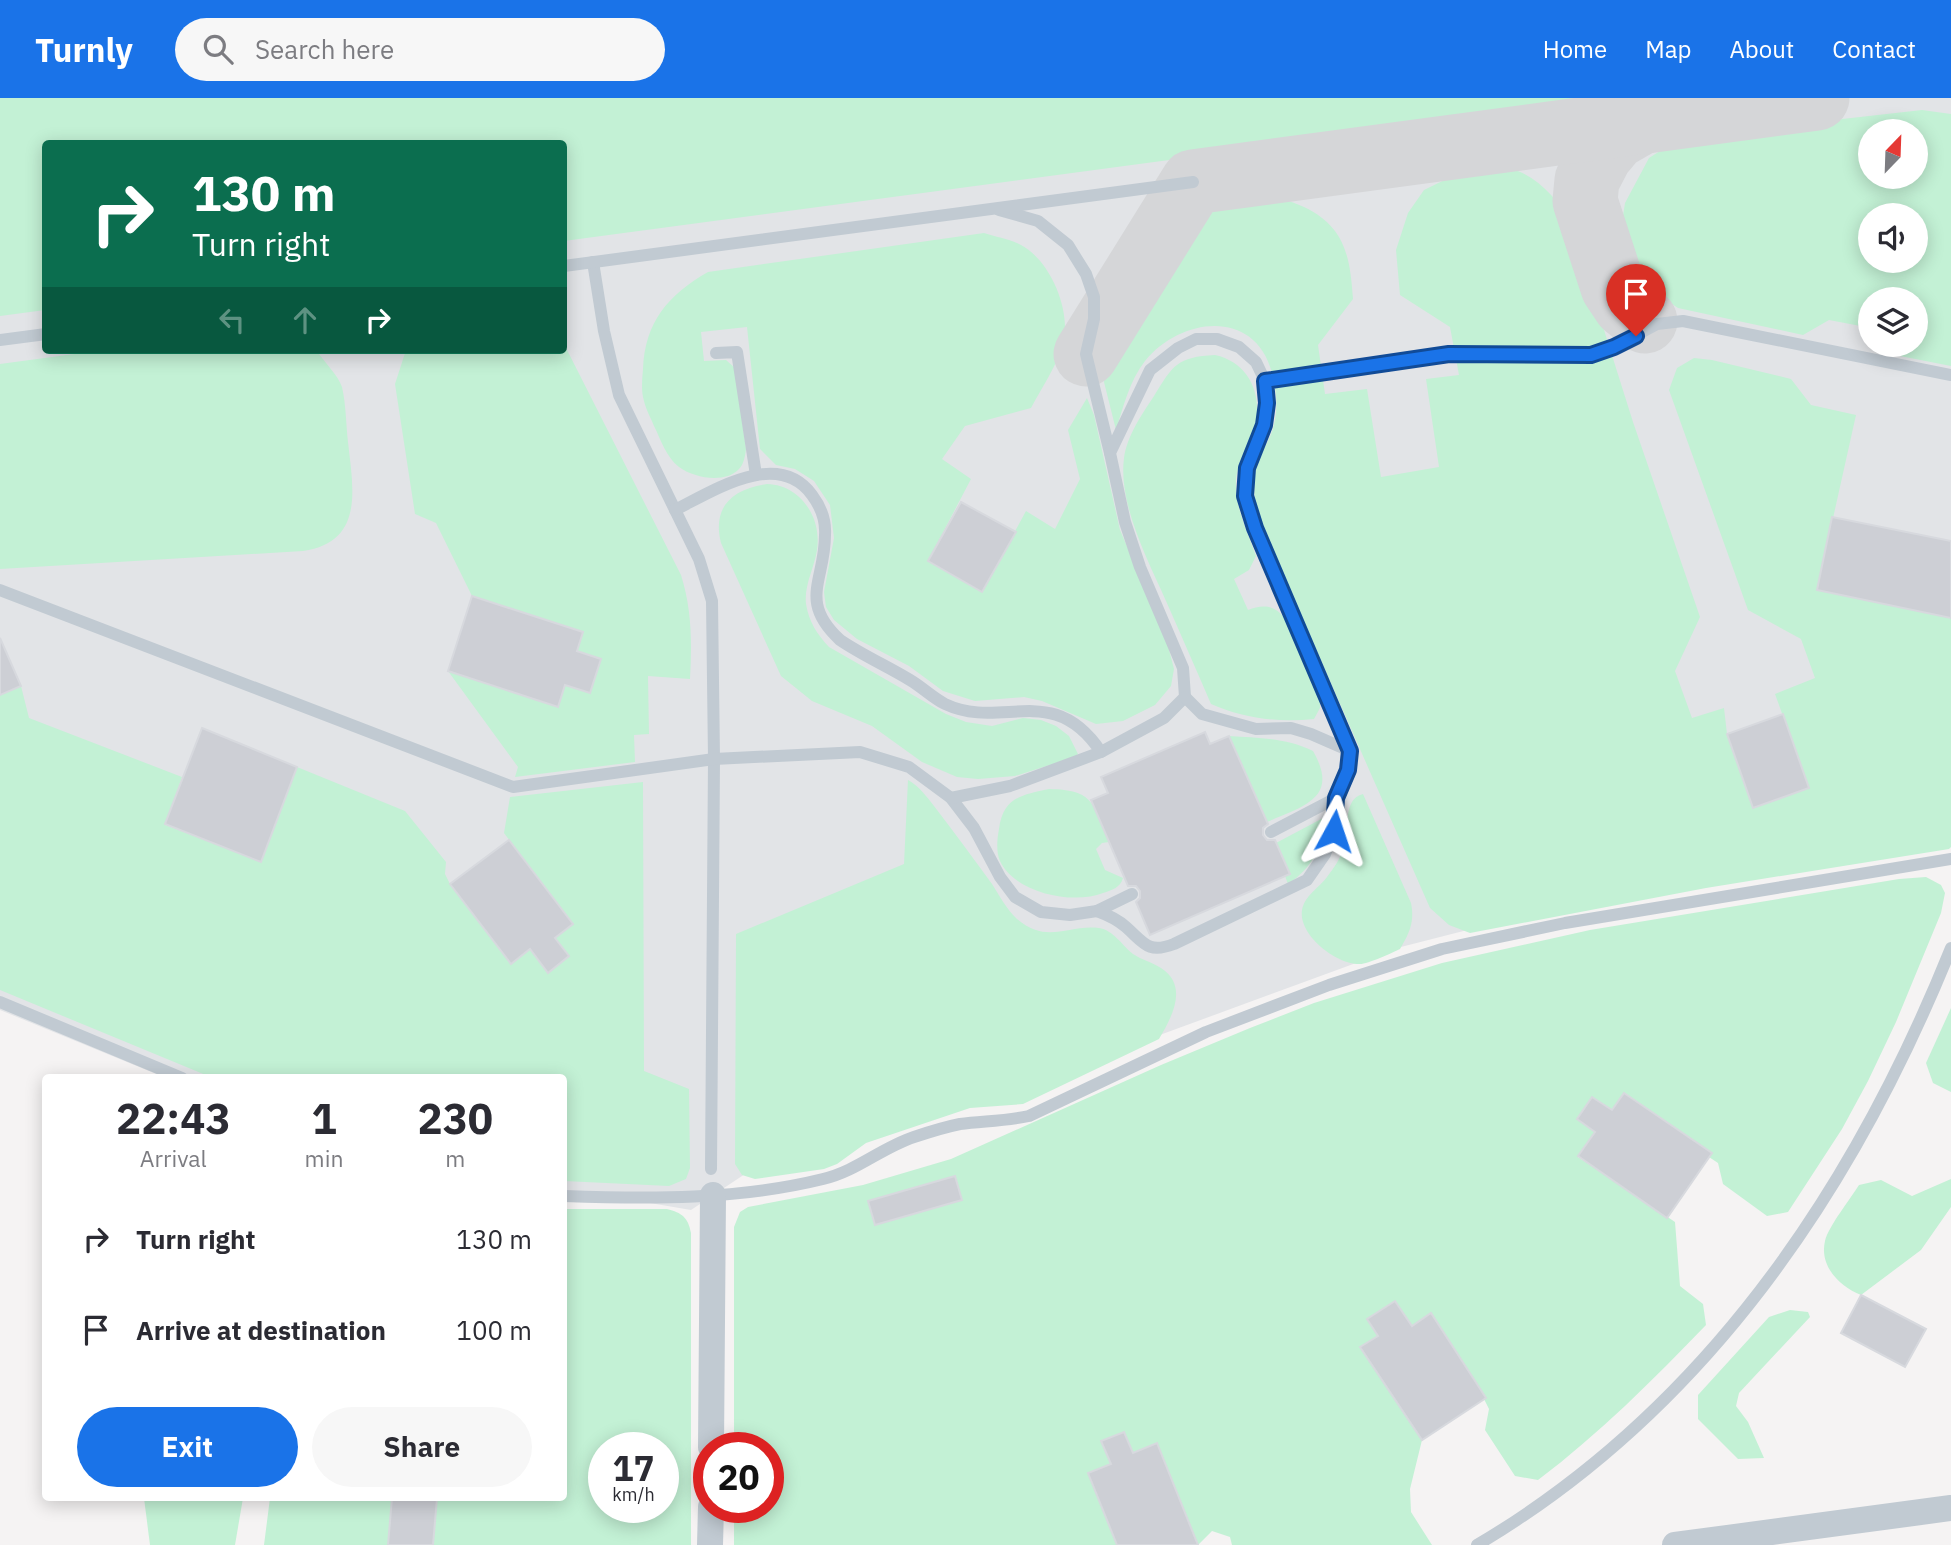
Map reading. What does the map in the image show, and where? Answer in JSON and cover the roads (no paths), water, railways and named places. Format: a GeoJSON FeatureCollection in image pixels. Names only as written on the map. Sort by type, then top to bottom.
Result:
{"type":"FeatureCollection","features":[{"type":"Feature","properties":{"kind":"street"},"geometry":{"type":"LineString","coordinates":[[711,1432],[713,1195]]}},
{"type":"Feature","properties":{"kind":"street"},"geometry":{"type":"LineString","coordinates":[[1675,1545],[1951,1508]]}},
{"type":"Feature","properties":{"kind":"street"},"geometry":{"type":"LineString","coordinates":[[710,1523],[710,1545]]}},
{"type":"Feature","properties":{"kind":"lane"},"geometry":{"type":"LineString","coordinates":[[567,266],[1193,182]]}},
{"type":"Feature","properties":{"kind":"lane"},"geometry":{"type":"LineString","coordinates":[[994,209],[1038,220],[1068,245],[1086,274],[1094,297],[1094,319],[1086,355],[1125,522],[1140,567],[1183,668],[1185,697],[1202,714],[1256,729],[1291,728],[1350,751]]}},
{"type":"Feature","properties":{"kind":"lane"},"geometry":{"type":"LineString","coordinates":[[593,262],[604,331],[619,395],[699,559],[712,601],[714,759],[711,1169]]}},
{"type":"Feature","properties":{"kind":"lane"},"geometry":{"type":"LineString","coordinates":[[1265,381],[1449,354],[1591,355],[1614,347],[1657,324],[1683,321],[1951,376]]}},
{"type":"Feature","properties":{"kind":"lane"},"geometry":{"type":"LineString","coordinates":[[0,340],[42,335]]}},
{"type":"Feature","properties":{"kind":"lane"},"geometry":{"type":"LineString","coordinates":[[1097,911],[1113,917],[1148,946],[1160,950],[1307,880],[1325,854],[1334,831],[1336,798],[1348,770],[1350,751],[1255,528],[1245,496],[1247,468],[1264,425],[1267,403],[1265,381],[1256,362],[1240,347],[1217,339],[1196,339],[1178,348],[1150,370],[1110,453]]}},
{"type":"Feature","properties":{"kind":"lane"},"geometry":{"type":"LineString","coordinates":[[716,353],[737,352],[756,475]]}},
{"type":"Feature","properties":{"kind":"lane"},"geometry":{"type":"LineString","coordinates":[[675,510],[726,485],[756,475],[779,474],[794,479],[807,487],[818,502],[824,519],[825,533],[816,598],[818,612],[824,623],[840,640],[912,681],[946,704],[979,712],[1039,710],[1083,730],[1101,752]]}},
{"type":"Feature","properties":{"kind":"lane"},"geometry":{"type":"LineString","coordinates":[[0,590],[513,787],[714,759],[860,752],[909,766],[951,798],[974,828],[1000,877],[1015,897],[1041,912],[1070,915],[1097,911],[1132,894]]}},
{"type":"Feature","properties":{"kind":"lane"},"geometry":{"type":"LineString","coordinates":[[951,798],[1010,786],[1101,752],[1164,718],[1185,697]]}},
{"type":"Feature","properties":{"kind":"lane"},"geometry":{"type":"LineString","coordinates":[[1271,832],[1336,798]]}},
{"type":"Feature","properties":{"kind":"lane"},"geometry":{"type":"LineString","coordinates":[[567,1196],[664,1198],[713,1195],[767,1190],[824,1179],[852,1170],[874,1155],[912,1138],[958,1125],[1029,1116],[1206,1031],[1329,985],[1442,950],[1565,923],[1951,859]]}},
{"type":"Feature","properties":{"kind":"lane"},"geometry":{"type":"LineString","coordinates":[[1477,1545],[1573,1481],[1627,1434],[1683,1380],[1742,1314],[1783,1262],[1865,1132],[1928,1006],[1951,948]]}},
{"type":"Feature","properties":{"kind":"lane"},"geometry":{"type":"LineString","coordinates":[[0,1002],[172,1074]]}}]}
